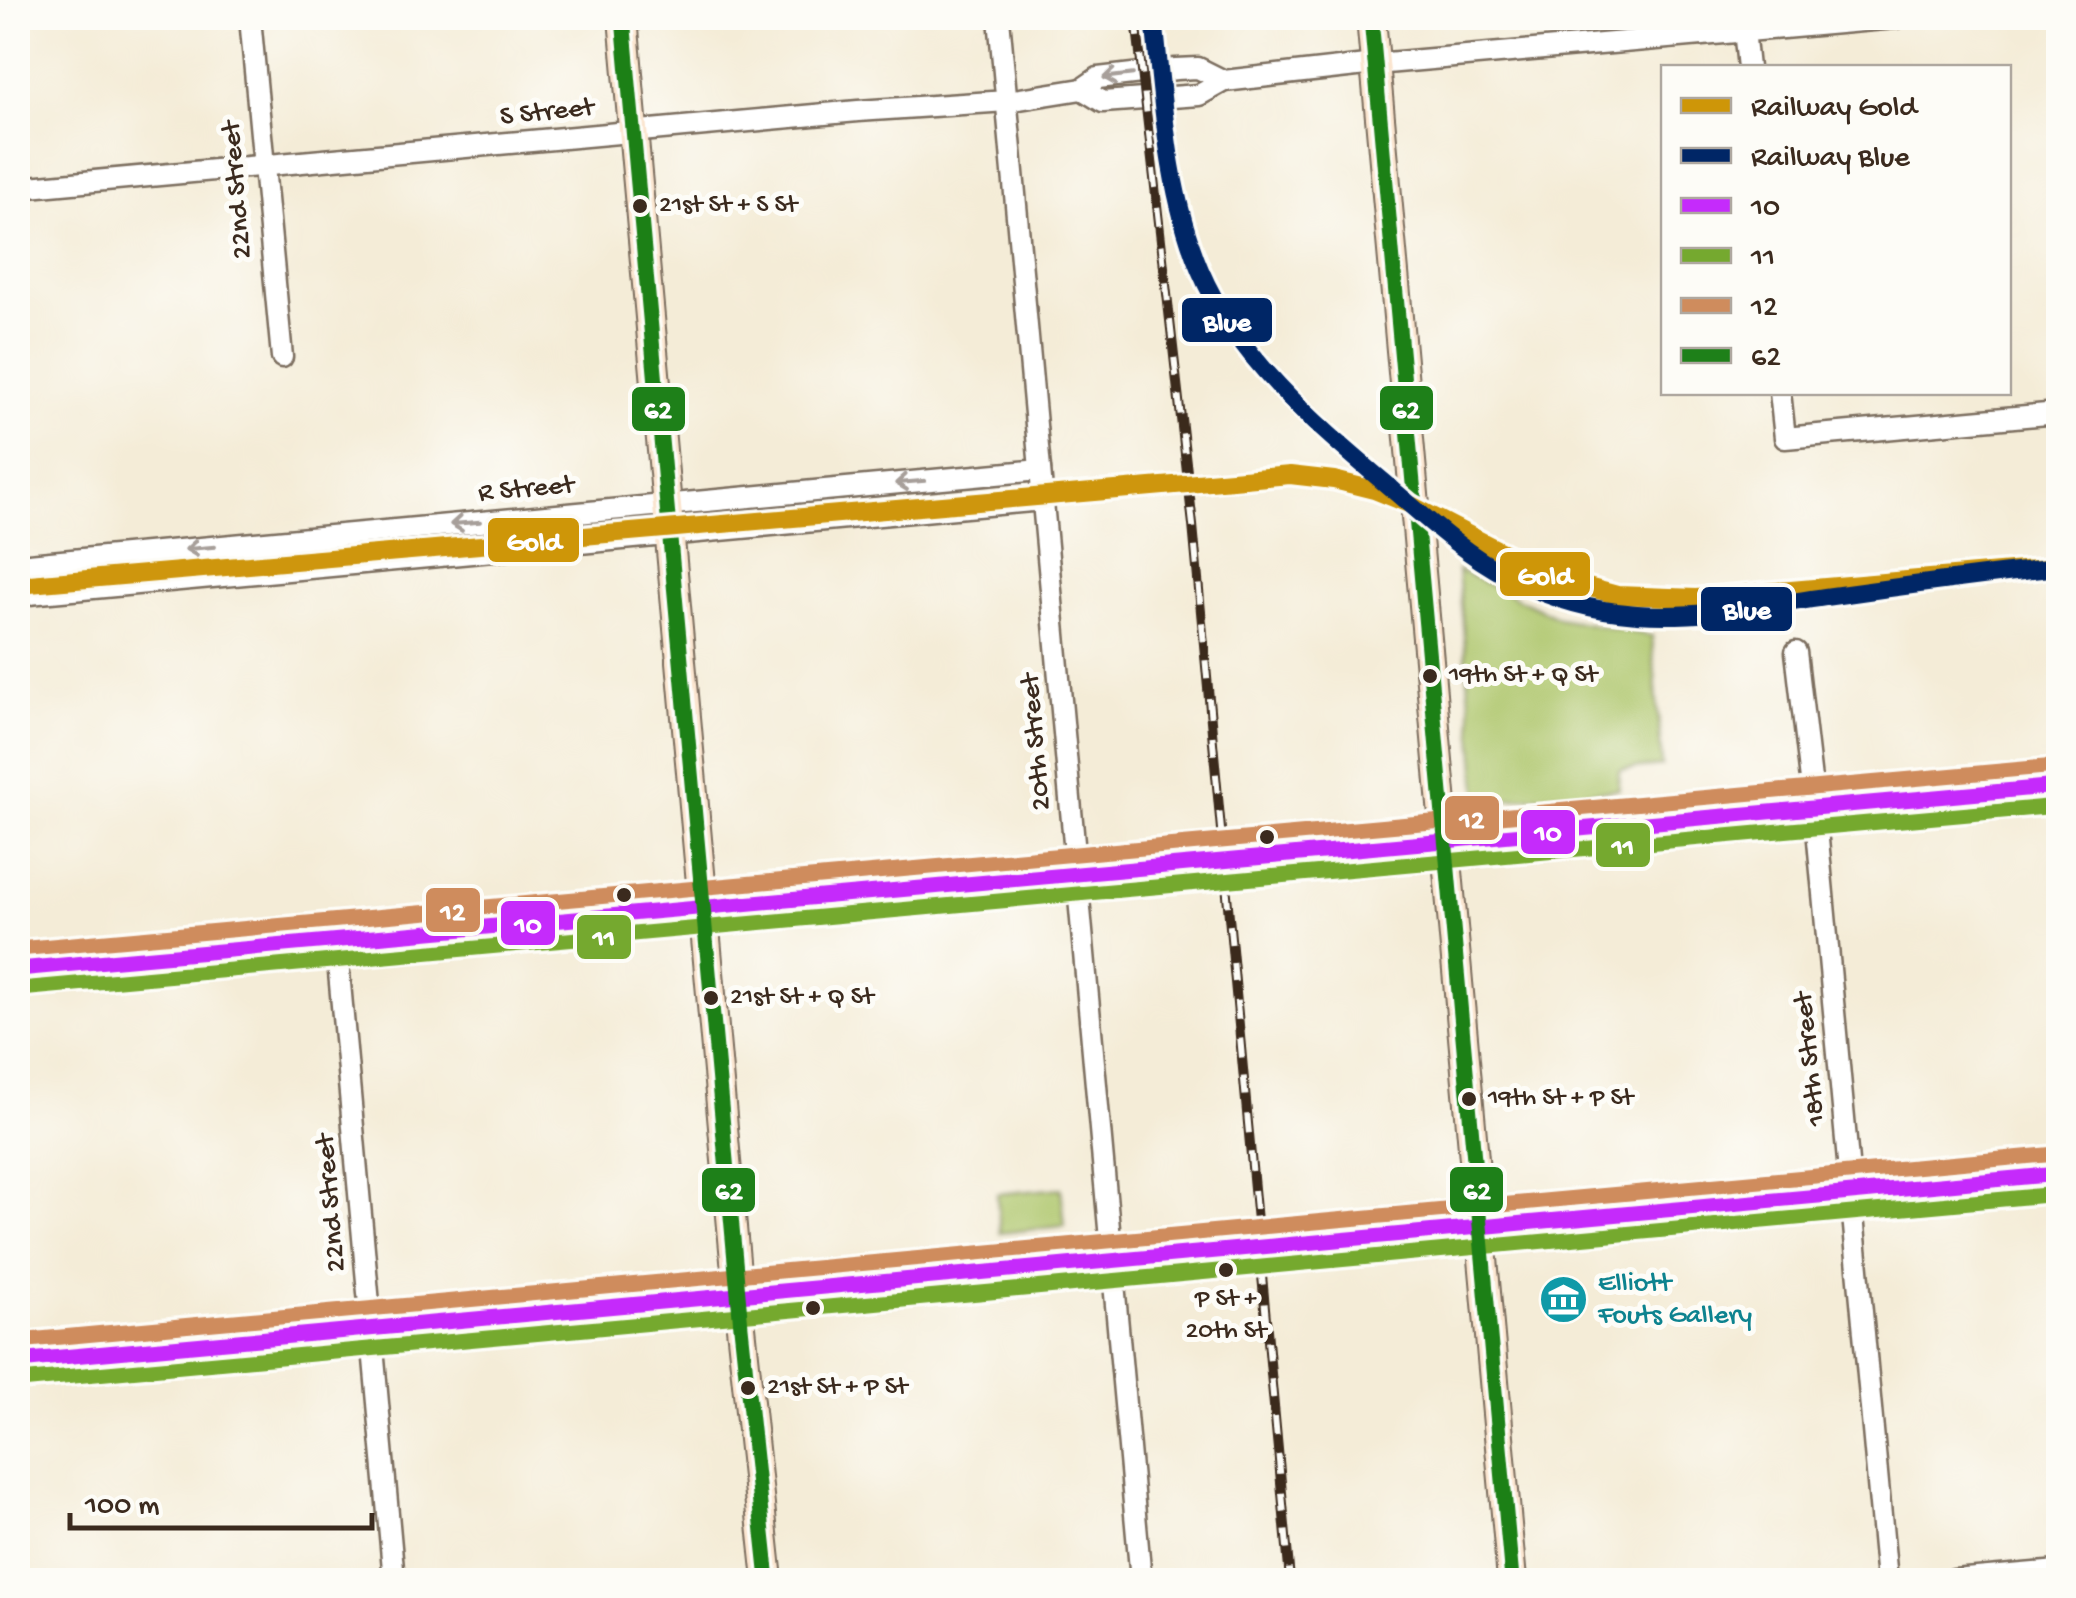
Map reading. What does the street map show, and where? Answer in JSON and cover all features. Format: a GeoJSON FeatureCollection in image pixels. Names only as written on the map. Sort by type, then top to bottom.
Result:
{"type":"FeatureCollection","features":[{"type":"Feature","properties":{"kind":"main road"},"geometry":{"type":"LineString","coordinates":[[623,18],[738,1295],[768,1580]]}},
{"type":"Feature","properties":{"kind":"main road"},"geometry":{"type":"LineString","coordinates":[[1371,18],[1512,1580]]}},
{"type":"Feature","properties":{"kind":"main road"},"geometry":{"type":"LineString","coordinates":[[18,969],[2058,786]]}},
{"type":"Feature","properties":{"kind":"main road"},"geometry":{"type":"LineString","coordinates":[[18,1362],[2058,1174]]}},
{"type":"Feature","properties":{"kind":"street","name":"22nd Street"},"geometry":{"type":"LineString","coordinates":[[250,18],[282,358]]}},
{"type":"Feature","properties":{"kind":"street","name":"20th Street"},"geometry":{"type":"LineString","coordinates":[[1000,18],[1141,1580]]}},
{"type":"Feature","properties":{"kind":"street","name":"S Street"},"geometry":{"type":"LineString","coordinates":[[18,188],[1007,101],[1082,89],[1098,78],[1176,69],[1198,68],[1224,82],[1744,24],[1896,18]]}},
{"type":"Feature","properties":{"kind":"street"},"geometry":{"type":"LineString","coordinates":[[1744,24],[1748,65]]}},
{"type":"Feature","properties":{"kind":"street"},"geometry":{"type":"LineString","coordinates":[[1780,395],[1785,438],[2058,413]]}},
{"type":"Feature","properties":{"kind":"street","name":"R Street"},"geometry":{"type":"LineString","coordinates":[[18,565],[1040,470]]}},
{"type":"Feature","properties":{"kind":"street","name":"R Street"},"geometry":{"type":"LineString","coordinates":[[18,595],[1043,500]]}},
{"type":"Feature","properties":{"kind":"street","name":"18th Street"},"geometry":{"type":"LineString","coordinates":[[1796,652],[1887,1580]]}},
{"type":"Feature","properties":{"kind":"street","name":"22nd Street"},"geometry":{"type":"LineString","coordinates":[[336,940],[394,1580]]}},
{"type":"Feature","properties":{"kind":"street"},"geometry":{"type":"LineString","coordinates":[[1954,1580],[2058,1571]]}},
{"type":"Feature","properties":{"kind":"green space"},"geometry":{"type":"Polygon","coordinates":[[[1458,570],[1559,618],[1652,636],[1662,766],[1619,770],[1619,789],[1479,802],[1458,570]]]}},
{"type":"Feature","properties":{"kind":"green space"},"geometry":{"type":"Polygon","coordinates":[[[1061,1188],[1065,1226],[1000,1233],[997,1194],[1061,1188]]]}},
{"type":"Feature","properties":{"kind":"railway"},"geometry":{"type":"LineString","coordinates":[[1136,18],[1193,525],[1290,1580]]}},
{"type":"Feature","properties":{"kind":"rail line","name":"Blue"},"geometry":{"type":"LineString","coordinates":[[1154,18],[1173,178],[1189,240],[1216,303],[1259,363],[1310,417],[1434,525],[1492,567],[1522,584],[1570,602],[1661,615],[1731,611],[2058,567]]}},
{"type":"Feature","properties":{"kind":"rail line","name":"Gold"},"geometry":{"type":"LineString","coordinates":[[18,585],[1290,475],[1374,490],[1551,577],[1617,595],[1696,598],[2058,567]]}},
{"type":"Feature","properties":{"kind":"transit line","name":"62"},"geometry":{"type":"LineString","coordinates":[[623,18],[741,1327],[768,1580]]}},
{"type":"Feature","properties":{"kind":"transit line","name":"62"},"geometry":{"type":"LineString","coordinates":[[1371,18],[1512,1580]]}},
{"type":"Feature","properties":{"kind":"transit line","name":"12"},"geometry":{"type":"LineString","coordinates":[[18,949],[2056,766]]}},
{"type":"Feature","properties":{"kind":"transit line","name":"10"},"geometry":{"type":"LineString","coordinates":[[18,969],[2058,786]]}},
{"type":"Feature","properties":{"kind":"transit line","name":"11"},"geometry":{"type":"LineString","coordinates":[[20,989],[2058,806]]}},
{"type":"Feature","properties":{"kind":"transit line","name":"12"},"geometry":{"type":"LineString","coordinates":[[18,1341],[2056,1154]]}},
{"type":"Feature","properties":{"kind":"transit line","name":"10"},"geometry":{"type":"LineString","coordinates":[[18,1361],[2058,1174]]}},
{"type":"Feature","properties":{"kind":"transit line","name":"11"},"geometry":{"type":"LineString","coordinates":[[20,1381],[2058,1194]]}},
{"type":"Feature","properties":{"kind":"place","name":"21st St + S St"},"geometry":{"type":"Point","coordinates":[640,206]}},
{"type":"Feature","properties":{"kind":"place","name":"19th St + Q St"},"geometry":{"type":"Point","coordinates":[1430,676]}},
{"type":"Feature","properties":{"kind":"place","name":"21st St + Q St"},"geometry":{"type":"Point","coordinates":[711,998]}},
{"type":"Feature","properties":{"kind":"place","name":"19th St + P St"},"geometry":{"type":"Point","coordinates":[1469,1099]}},
{"type":"Feature","properties":{"kind":"place","name":"P St + 20th St"},"geometry":{"type":"Point","coordinates":[1226,1270]}},
{"type":"Feature","properties":{"kind":"place","name":"Elliott Fouts Gallery"},"geometry":{"type":"Point","coordinates":[1563,1300]}},
{"type":"Feature","properties":{"kind":"place","name":"21st St + P St"},"geometry":{"type":"Point","coordinates":[748,1388]}}]}
